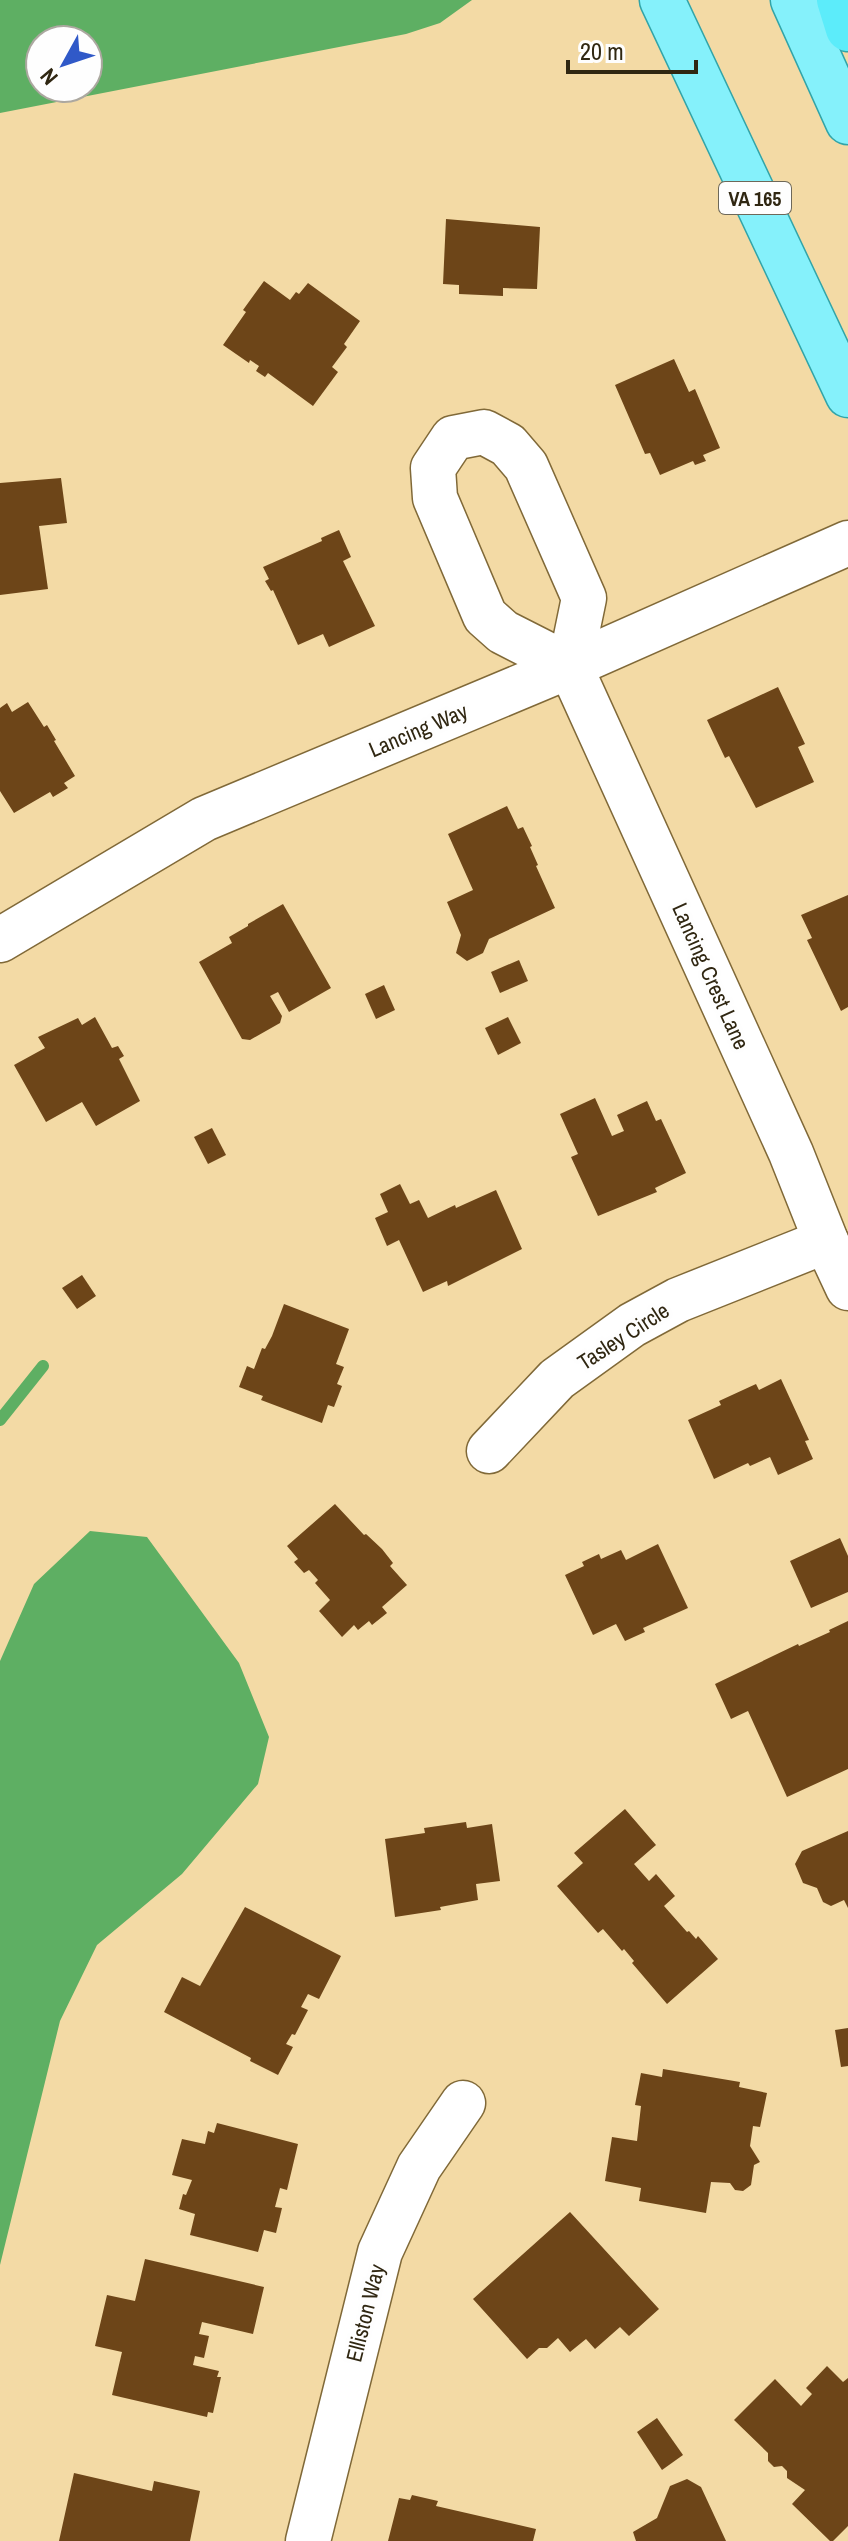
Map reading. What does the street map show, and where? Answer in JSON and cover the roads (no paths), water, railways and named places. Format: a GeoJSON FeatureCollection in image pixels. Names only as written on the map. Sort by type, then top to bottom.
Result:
{"type":"FeatureCollection","features":[{"type":"Feature","properties":{"kind":"highway"},"geometry":{"type":"LineString","coordinates":[[839,0],[848,29]]}},
{"type":"Feature","properties":{"kind":"main road","name":"VA 165"},"geometry":{"type":"LineString","coordinates":[[662,0],[848,395]]}},
{"type":"Feature","properties":{"kind":"main road"},"geometry":{"type":"LineString","coordinates":[[793,0],[848,122]]}},
{"type":"Feature","properties":{"kind":"street"},"geometry":{"type":"LineString","coordinates":[[484,432],[508,445],[526,466],[584,598],[570,666],[503,632],[485,616],[435,498],[433,468],[453,438],[484,432]]}},
{"type":"Feature","properties":{"kind":"street","name":"Lancing Way"},"geometry":{"type":"LineString","coordinates":[[0,940],[204,819],[570,666],[848,543]]}},
{"type":"Feature","properties":{"kind":"street","name":"Lancing Crest Lane"},"geometry":{"type":"LineString","coordinates":[[570,666],[785,1138],[848,1288]]}},
{"type":"Feature","properties":{"kind":"street","name":"Tasley Circle"},"geometry":{"type":"LineString","coordinates":[[489,1451],[557,1379],[632,1325],[678,1300],[826,1241]]}},
{"type":"Feature","properties":{"kind":"street","name":"Elliston Way"},"geometry":{"type":"LineString","coordinates":[[308,2541],[380,2252],[419,2167],[463,2103]]}},
{"type":"Feature","properties":{"kind":"waterway"},"geometry":{"type":"LineString","coordinates":[[0,1420],[43,1366]]}}]}
